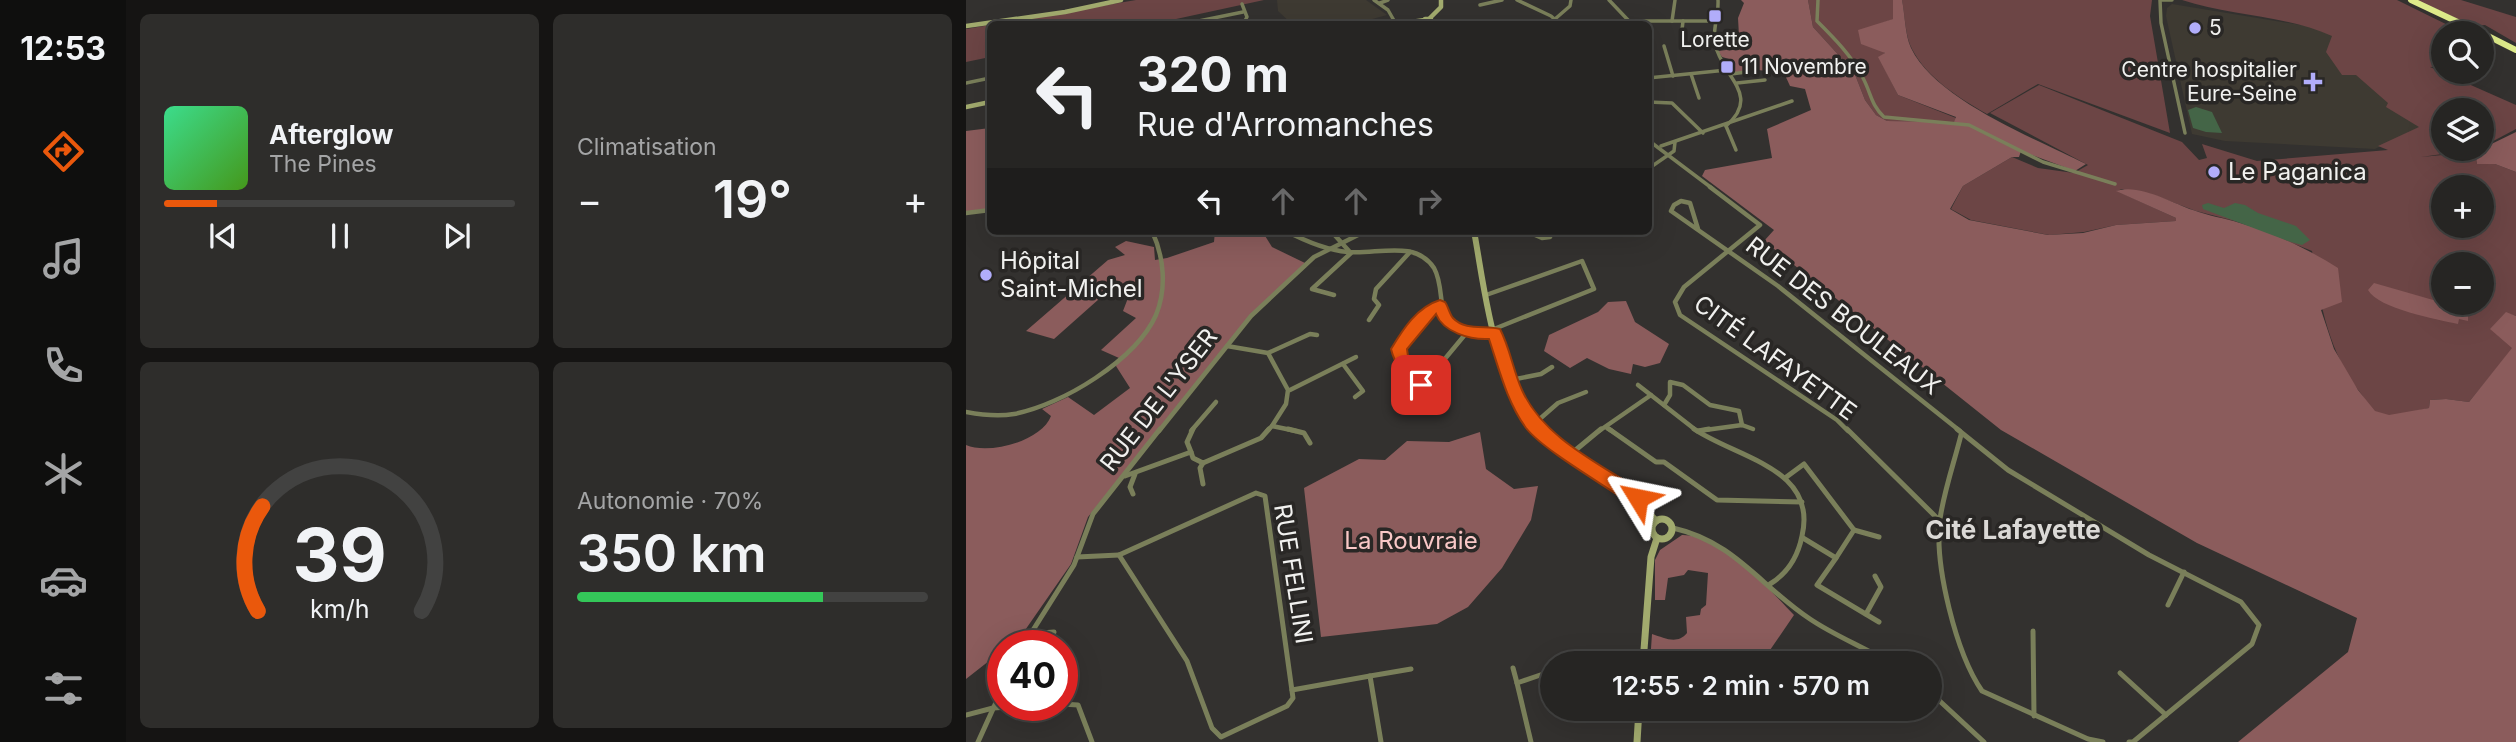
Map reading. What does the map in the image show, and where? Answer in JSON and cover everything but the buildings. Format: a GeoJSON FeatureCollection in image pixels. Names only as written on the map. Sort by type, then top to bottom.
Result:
{"type":"FeatureCollection","features":[{"type":"Feature","properties":{"kind":"highway"},"geometry":{"type":"LineString","coordinates":[[2408,0],[2450,21]]}},
{"type":"Feature","properties":{"kind":"highway"},"geometry":{"type":"LineString","coordinates":[[2408,0],[2452,21]]}},
{"type":"Feature","properties":{"kind":"highway"},"geometry":{"type":"LineString","coordinates":[[2494,41],[2516,52]]}},
{"type":"Feature","properties":{"kind":"street"},"geometry":{"type":"LineString","coordinates":[[1001,21],[1065,12],[1121,0]]}},
{"type":"Feature","properties":{"kind":"street"},"geometry":{"type":"LineString","coordinates":[[1374,0],[1380,3],[1395,21]]}},
{"type":"Feature","properties":{"kind":"street"},"geometry":{"type":"LineString","coordinates":[[1380,3],[1388,0]]}},
{"type":"Feature","properties":{"kind":"street"},"geometry":{"type":"LineString","coordinates":[[1428,21],[1441,7],[1441,0]]}},
{"type":"Feature","properties":{"kind":"street"},"geometry":{"type":"LineString","coordinates":[[1480,5],[1502,0]]}},
{"type":"Feature","properties":{"kind":"street"},"geometry":{"type":"LineString","coordinates":[[1517,0],[1555,19],[1570,6],[1571,0]]}},
{"type":"Feature","properties":{"kind":"street"},"geometry":{"type":"LineString","coordinates":[[1609,0],[1628,21],[1717,21]]}},
{"type":"Feature","properties":{"kind":"street"},"geometry":{"type":"LineString","coordinates":[[1672,21],[1675,0]]}},
{"type":"Feature","properties":{"kind":"street"},"geometry":{"type":"LineString","coordinates":[[1718,0],[1715,45],[1720,60],[1737,83],[1742,96],[1742,108],[1726,126]]}},
{"type":"Feature","properties":{"kind":"street"},"geometry":{"type":"LineString","coordinates":[[1818,0],[1817,21],[1838,42],[1863,78],[1874,108],[1881,115],[1894,120],[1965,124],[2043,162],[2115,184]]}},
{"type":"Feature","properties":{"kind":"street"},"geometry":{"type":"LineString","coordinates":[[2170,1],[2160,0],[2161,23],[2185,133]]}},
{"type":"Feature","properties":{"kind":"street"},"geometry":{"type":"LineString","coordinates":[[2160,8],[2170,1]]}},
{"type":"Feature","properties":{"kind":"street"},"geometry":{"type":"LineString","coordinates":[[1242,4],[1247,17],[1245,21]]}},
{"type":"Feature","properties":{"kind":"street"},"geometry":{"type":"LineString","coordinates":[[1199,21],[1243,12]]}},
{"type":"Feature","properties":{"kind":"street"},"geometry":{"type":"LineString","coordinates":[[1681,39],[1683,21]]}},
{"type":"Feature","properties":{"kind":"street"},"geometry":{"type":"LineString","coordinates":[[966,26],[987,23]]}},
{"type":"Feature","properties":{"kind":"street"},"geometry":{"type":"LineString","coordinates":[[1664,46],[1673,76]]}},
{"type":"Feature","properties":{"kind":"street"},"geometry":{"type":"LineString","coordinates":[[1652,78],[1727,70]]}},
{"type":"Feature","properties":{"kind":"street"},"geometry":{"type":"LineString","coordinates":[[1730,74],[1754,71]]}},
{"type":"Feature","properties":{"kind":"street"},"geometry":{"type":"LineString","coordinates":[[1691,74],[1699,98]]}},
{"type":"Feature","properties":{"kind":"street"},"geometry":{"type":"LineString","coordinates":[[966,83],[987,79]]}},
{"type":"Feature","properties":{"kind":"street"},"geometry":{"type":"LineString","coordinates":[[1737,83],[1765,80]]}},
{"type":"Feature","properties":{"kind":"street"},"geometry":{"type":"LineString","coordinates":[[1660,146],[1726,126],[1792,101]]}},
{"type":"Feature","properties":{"kind":"street"},"geometry":{"type":"LineString","coordinates":[[966,107],[987,103]]}},
{"type":"Feature","properties":{"kind":"street"},"geometry":{"type":"LineString","coordinates":[[1652,104],[1672,103],[1703,133]]}},
{"type":"Feature","properties":{"kind":"street"},"geometry":{"type":"LineString","coordinates":[[1726,126],[1736,150]]}},
{"type":"Feature","properties":{"kind":"street"},"geometry":{"type":"LineString","coordinates":[[1652,142],[1670,154]]}},
{"type":"Feature","properties":{"kind":"street"},"geometry":{"type":"LineString","coordinates":[[1652,166],[1674,150],[1675,142]]}},
{"type":"Feature","properties":{"kind":"street","name":"CITÉ LAFAYETTE"},"geometry":{"type":"LineString","coordinates":[[1670,154],[1760,225],[1684,287],[1675,302],[1680,315],[1837,420],[1940,521]]}},
{"type":"Feature","properties":{"kind":"street","name":"RUE DES BOULEAUX"},"geometry":{"type":"LineString","coordinates":[[1698,229],[1690,203],[1681,201],[1674,205],[1671,211],[1778,286],[2008,470],[2149,555],[2241,602],[2259,625],[2252,644],[2166,716],[2133,742],[2129,742]]}},
{"type":"Feature","properties":{"kind":"street"},"geometry":{"type":"LineString","coordinates":[[966,213],[987,210]]}},
{"type":"Feature","properties":{"kind":"street"},"geometry":{"type":"LineString","coordinates":[[966,412],[990,415],[1020,412],[1050,404],[1089,383],[1137,341],[1152,324],[1165,284],[1153,235]]}},
{"type":"Feature","properties":{"kind":"street"},"geometry":{"type":"LineString","coordinates":[[1295,235],[1327,249],[1351,253],[1411,251],[1424,257],[1434,268],[1440,285],[1440,306],[1446,321],[1479,334],[1494,331],[1594,289],[1582,261],[1486,295]]}},
{"type":"Feature","properties":{"kind":"street"},"geometry":{"type":"LineString","coordinates":[[1334,235],[1351,253]]}},
{"type":"Feature","properties":{"kind":"street","name":"RUE DE L'YSER"},"geometry":{"type":"LineString","coordinates":[[1031,630],[1077,557],[1093,514],[1227,346],[1265,302],[1327,249],[1357,235]]}},
{"type":"Feature","properties":{"kind":"street"},"geometry":{"type":"LineString","coordinates":[[1475,235],[1494,331],[1520,406],[1533,425],[1638,498],[1656,521]]}},
{"type":"Feature","properties":{"kind":"street"},"geometry":{"type":"LineString","coordinates":[[1535,235],[1542,238],[1551,235]]}},
{"type":"Feature","properties":{"kind":"street"},"geometry":{"type":"LineString","coordinates":[[1369,320],[1379,305],[1374,299],[1376,289],[1411,251]]}},
{"type":"Feature","properties":{"kind":"street"},"geometry":{"type":"LineString","coordinates":[[1334,295],[1312,289],[1351,253]]}},
{"type":"Feature","properties":{"kind":"street"},"geometry":{"type":"LineString","coordinates":[[1418,395],[1421,385],[1401,357],[1399,349],[1431,309],[1440,306]]}},
{"type":"Feature","properties":{"kind":"street"},"geometry":{"type":"LineString","coordinates":[[1439,366],[1468,331]]}},
{"type":"Feature","properties":{"kind":"street"},"geometry":{"type":"LineString","coordinates":[[1227,346],[1268,353],[1310,334],[1317,335]]}},
{"type":"Feature","properties":{"kind":"street"},"geometry":{"type":"LineString","coordinates":[[1203,484],[1200,468],[1203,463],[1261,438],[1289,401],[1290,390],[1268,353]]}},
{"type":"Feature","properties":{"kind":"street"},"geometry":{"type":"LineString","coordinates":[[1290,390],[1356,357]]}},
{"type":"Feature","properties":{"kind":"street"},"geometry":{"type":"LineString","coordinates":[[1343,364],[1363,391],[1355,397]]}},
{"type":"Feature","properties":{"kind":"street"},"geometry":{"type":"LineString","coordinates":[[1511,380],[1541,374],[1552,367]]}},
{"type":"Feature","properties":{"kind":"street"},"geometry":{"type":"LineString","coordinates":[[1664,405],[1670,395],[1667,381],[1686,384],[1711,405],[1739,411],[1742,425]]}},
{"type":"Feature","properties":{"kind":"street"},"geometry":{"type":"LineString","coordinates":[[1639,385],[1697,431],[1764,462],[1785,478],[1802,502],[1806,523],[1804,538],[1784,575],[1770,584]]}},
{"type":"Feature","properties":{"kind":"street"},"geometry":{"type":"LineString","coordinates":[[1533,425],[1558,403],[1586,392]]}},
{"type":"Feature","properties":{"kind":"street"},"geometry":{"type":"LineString","coordinates":[[1572,453],[1591,436],[1607,428],[1651,395]]}},
{"type":"Feature","properties":{"kind":"street"},"geometry":{"type":"LineString","coordinates":[[1203,463],[1194,458],[1187,442],[1189,434],[1216,402]]}},
{"type":"Feature","properties":{"kind":"street"},"geometry":{"type":"LineString","coordinates":[[1697,431],[1742,425],[1753,429]]}},
{"type":"Feature","properties":{"kind":"street"},"geometry":{"type":"LineString","coordinates":[[1272,426],[1304,433],[1310,443]]}},
{"type":"Feature","properties":{"kind":"street"},"geometry":{"type":"LineString","coordinates":[[1607,428],[1656,462],[1664,462],[1717,499],[1802,502]]}},
{"type":"Feature","properties":{"kind":"street"},"geometry":{"type":"LineString","coordinates":[[1962,435],[1940,521],[1948,610],[1973,678],[1982,691],[2088,739],[2103,742]]}},
{"type":"Feature","properties":{"kind":"street"},"geometry":{"type":"LineString","coordinates":[[1123,477],[1191,452]]}},
{"type":"Feature","properties":{"kind":"street"},"geometry":{"type":"LineString","coordinates":[[1785,478],[1804,464],[1826,496],[1834,500],[1854,530],[1879,537]]}},
{"type":"Feature","properties":{"kind":"street"},"geometry":{"type":"LineString","coordinates":[[1133,494],[1130,487],[1135,473]]}},
{"type":"Feature","properties":{"kind":"street","name":"RUE FELLINI"},"geometry":{"type":"LineString","coordinates":[[1077,557],[1119,555],[1256,493],[1265,496],[1292,690]]}},
{"type":"Feature","properties":{"kind":"street"},"geometry":{"type":"LineString","coordinates":[[1656,521],[1668,520],[1673,528]]}},
{"type":"Feature","properties":{"kind":"street"},"geometry":{"type":"LineString","coordinates":[[1656,521],[1651,531],[1657,538]]}},
{"type":"Feature","properties":{"kind":"street"},"geometry":{"type":"LineString","coordinates":[[1657,538],[1668,537],[1673,528]]}},
{"type":"Feature","properties":{"kind":"street"},"geometry":{"type":"LineString","coordinates":[[1673,528],[1688,530],[1708,538],[1733,554],[1800,612],[1869,651]]}},
{"type":"Feature","properties":{"kind":"street"},"geometry":{"type":"LineString","coordinates":[[1854,530],[1816,585],[1879,622]]}},
{"type":"Feature","properties":{"kind":"street"},"geometry":{"type":"LineString","coordinates":[[1644,651],[1651,557],[1657,538]]}},
{"type":"Feature","properties":{"kind":"street"},"geometry":{"type":"LineString","coordinates":[[1804,538],[1836,558]]}},
{"type":"Feature","properties":{"kind":"street"},"geometry":{"type":"LineString","coordinates":[[1119,555],[1187,661],[1212,729],[1221,737],[1287,706],[1293,698],[1292,690],[1411,669]]}},
{"type":"Feature","properties":{"kind":"street"},"geometry":{"type":"LineString","coordinates":[[2168,605],[2184,572]]}},
{"type":"Feature","properties":{"kind":"street"},"geometry":{"type":"LineString","coordinates":[[1866,614],[1881,587],[1875,576]]}},
{"type":"Feature","properties":{"kind":"street"},"geometry":{"type":"LineString","coordinates":[[2033,631],[2034,716]]}},
{"type":"Feature","properties":{"kind":"street"},"geometry":{"type":"LineString","coordinates":[[1513,668],[1531,742]]}},
{"type":"Feature","properties":{"kind":"street"},"geometry":{"type":"LineString","coordinates":[[2120,673],[2166,716]]}},
{"type":"Feature","properties":{"kind":"street"},"geometry":{"type":"LineString","coordinates":[[1517,683],[1540,675]]}},
{"type":"Feature","properties":{"kind":"street"},"geometry":{"type":"LineString","coordinates":[[1370,676],[1381,742]]}},
{"type":"Feature","properties":{"kind":"street"},"geometry":{"type":"LineString","coordinates":[[1942,703],[1984,742]]}},
{"type":"Feature","properties":{"kind":"street"},"geometry":{"type":"LineString","coordinates":[[1078,705],[1092,742]]}},
{"type":"Feature","properties":{"kind":"street"},"geometry":{"type":"LineString","coordinates":[[966,715],[987,710]]}},
{"type":"Feature","properties":{"kind":"street"},"geometry":{"type":"LineString","coordinates":[[978,742],[987,721]]}},
{"type":"Feature","properties":{"kind":"street"},"geometry":{"type":"LineString","coordinates":[[1637,742],[1638,721]]}},
{"type":"Feature","properties":{"kind":"shaded area"},"geometry":{"type":"Polygon","coordinates":[[[1136,0],[1264,0],[1167,21],[1013,21],[1136,0]]]}},
{"type":"Feature","properties":{"kind":"shaded area"},"geometry":{"type":"Polygon","coordinates":[[[1277,0],[1366,0],[1387,15],[1365,21],[1289,21],[1278,11],[1277,0]]]}},
{"type":"Feature","properties":{"kind":"shaded area"},"geometry":{"type":"Polygon","coordinates":[[[1808,0],[1893,0],[1894,19],[1882,23],[1882,50],[1885,54],[1879,57],[1898,95],[1956,118],[1954,123],[1887,121],[1876,115],[1865,100],[1854,72],[1813,27],[1808,0]]]}},
{"type":"Feature","properties":{"kind":"shaded area"},"geometry":{"type":"Polygon","coordinates":[[[1902,0],[2152,0],[2150,16],[2170,133],[2038,84],[1987,114],[1945,86],[1918,59],[1908,38],[1902,0]]]}},
{"type":"Feature","properties":{"kind":"shaded area"},"geometry":{"type":"Polygon","coordinates":[[[2182,0],[2397,0],[2440,21],[2431,21],[2431,84],[2468,84],[2516,105],[2516,129],[2494,141],[2494,98],[2431,98],[2431,156],[2421,157],[2431,156],[2431,161],[2476,161],[2477,164],[2495,164],[2516,172],[2516,316],[2506,313],[2513,348],[2469,402],[2430,400],[2429,408],[2395,415],[2373,411],[2350,379],[2333,345],[2322,309],[2312,251],[2243,223],[2196,211],[2151,194],[2122,189],[2117,191],[2176,218],[2176,221],[2116,225],[2084,232],[2049,235],[1971,220],[1951,209],[1963,186],[2012,157],[2038,168],[2074,173],[2088,165],[1990,113],[2039,85],[2182,142],[2199,160],[2207,158],[2202,144],[2257,161],[2388,150],[2378,146],[2419,127],[2386,107],[2388,103],[2356,75],[2342,75],[2326,52],[2332,36],[2296,24],[2182,0]]]}},
{"type":"Feature","properties":{"kind":"shaded area"},"geometry":{"type":"Polygon","coordinates":[[[2416,0],[2461,0],[2516,17],[2516,43],[2494,30],[2494,21],[2462,21],[2416,0]]]}},
{"type":"Feature","properties":{"kind":"shaded area","name":"Centre hospitalier Eure-Seine"},"geometry":{"type":"Polygon","coordinates":[[[2172,4],[2313,27],[2431,76],[2431,84],[2451,84],[2482,97],[2431,98],[2431,122],[2375,149],[2225,141],[2192,134],[2166,16],[2167,8],[2172,4]]]}},
{"type":"Feature","properties":{"kind":"shaded area"},"geometry":{"type":"Polygon","coordinates":[[[987,26],[987,58],[966,62],[966,29],[987,26]]]}},
{"type":"Feature","properties":{"kind":"shaded area"},"geometry":{"type":"Polygon","coordinates":[[[2196,107],[2212,112],[2222,133],[2193,128],[2188,110],[2196,107]]]}},
{"type":"Feature","properties":{"kind":"shaded area"},"geometry":{"type":"Polygon","coordinates":[[[2208,203],[2224,208],[2235,203],[2245,205],[2258,213],[2296,226],[2310,240],[2302,245],[2291,242],[2203,209],[2202,205],[2208,203]]]}},
{"type":"Feature","properties":{"kind":"green space"},"geometry":{"type":"Polygon","coordinates":[[[1741,0],[1808,0],[1813,27],[1854,72],[1865,100],[1876,115],[1887,121],[1954,122],[1956,117],[1898,95],[1878,57],[1885,53],[1861,44],[1858,30],[1893,19],[1893,0],[1902,0],[1911,48],[1924,67],[1942,85],[1989,116],[2086,164],[2075,171],[2021,151],[2019,157],[2012,157],[1963,186],[1950,209],[1969,220],[2048,235],[2083,233],[2116,225],[2176,221],[2176,218],[2116,191],[2135,190],[2265,232],[2303,248],[2338,268],[2342,302],[2321,310],[2334,349],[2358,390],[2375,411],[2389,415],[2429,408],[2430,400],[2469,402],[2512,348],[2490,329],[2506,312],[2516,316],[2516,742],[2238,742],[2348,652],[2357,618],[2197,543],[2001,430],[1764,241],[1774,230],[1702,176],[1705,170],[1772,158],[1767,129],[1811,110],[1805,89],[1790,86],[1784,73],[1758,70],[1738,73],[1730,70],[1728,65],[1732,63],[1718,51],[1726,50],[1739,36],[1738,18],[1744,3],[1741,0]]]}},
{"type":"Feature","properties":{"kind":"green space"},"geometry":{"type":"Polygon","coordinates":[[[987,128],[987,209],[966,212],[966,131],[987,128]]]}},
{"type":"Feature","properties":{"kind":"green space"},"geometry":{"type":"Polygon","coordinates":[[[2516,132],[2516,172],[2495,164],[2477,164],[2476,161],[2494,161],[2494,143],[2516,132]]]}},
{"type":"Feature","properties":{"kind":"green space"},"geometry":{"type":"Polygon","coordinates":[[[1215,235],[1264,235],[1272,247],[1305,263],[1248,318],[1088,517],[1071,564],[1025,630],[987,630],[987,663],[966,679],[966,445],[988,448],[1014,444],[1046,425],[1051,416],[1042,409],[1068,397],[1094,415],[1130,388],[1116,366],[1119,358],[1101,350],[1136,318],[1123,311],[1128,298],[1099,299],[1054,339],[1026,331],[1108,260],[1125,255],[1115,247],[1126,241],[1154,247],[1155,260],[1214,242],[1215,235]]]}},
{"type":"Feature","properties":{"kind":"green space"},"geometry":{"type":"Polygon","coordinates":[[[2374,283],[2431,299],[2431,315],[2468,315],[2468,321],[2459,319],[2458,324],[2396,308],[2374,297],[2368,290],[2374,283]]]}},
{"type":"Feature","properties":{"kind":"green space"},"geometry":{"type":"Polygon","coordinates":[[[1626,301],[1635,322],[1669,344],[1660,363],[1645,367],[1633,364],[1631,374],[1609,369],[1587,358],[1570,368],[1544,351],[1549,335],[1598,312],[1608,302],[1626,301]]]}},
{"type":"Feature","properties":{"kind":"green space","name":"La Rouvraie"},"geometry":{"type":"Polygon","coordinates":[[[1480,432],[1486,469],[1514,489],[1538,486],[1531,520],[1502,568],[1468,607],[1437,624],[1321,637],[1304,488],[1359,459],[1385,460],[1407,441],[1449,442],[1480,432]]]}},
{"type":"Feature","properties":{"kind":"green space"},"geometry":{"type":"Polygon","coordinates":[[[1682,535],[1712,543],[1758,578],[1794,615],[1769,651],[1651,651],[1652,634],[1671,640],[1683,637],[1687,633],[1686,617],[1700,615],[1701,609],[1706,605],[1708,573],[1688,570],[1684,575],[1668,578],[1665,600],[1655,600],[1655,560],[1660,550],[1682,535]]]}},
{"type":"Feature","properties":{"kind":"place","name":"Lorette"},"geometry":{"type":"Point","coordinates":[1715,16]}},
{"type":"Feature","properties":{"kind":"place","name":"5"},"geometry":{"type":"Point","coordinates":[2195,28]}},
{"type":"Feature","properties":{"kind":"place","name":"11 Novembre"},"geometry":{"type":"Point","coordinates":[1727,67]}},
{"type":"Feature","properties":{"kind":"place","name":"Centre hospitalier Eure-Seine"},"geometry":{"type":"Point","coordinates":[2313,82]}},
{"type":"Feature","properties":{"kind":"place","name":"Le Paganica"},"geometry":{"type":"Point","coordinates":[2214,172]}},
{"type":"Feature","properties":{"kind":"place","name":"Hôpital Saint-Michel"},"geometry":{"type":"Point","coordinates":[986,275]}},
{"type":"Feature","properties":{"kind":"district","name":"Cité Lafayette"},"geometry":{"type":"Point","coordinates":[2013,530]}},
{"type":"Feature","properties":{"kind":"route"},"geometry":{"type":"LineString","coordinates":[[1421,385],[1401,357],[1399,349],[1431,309],[1440,306],[1446,321],[1454,326],[1479,334],[1495,333],[1520,406],[1533,425],[1638,498]]}}]}
